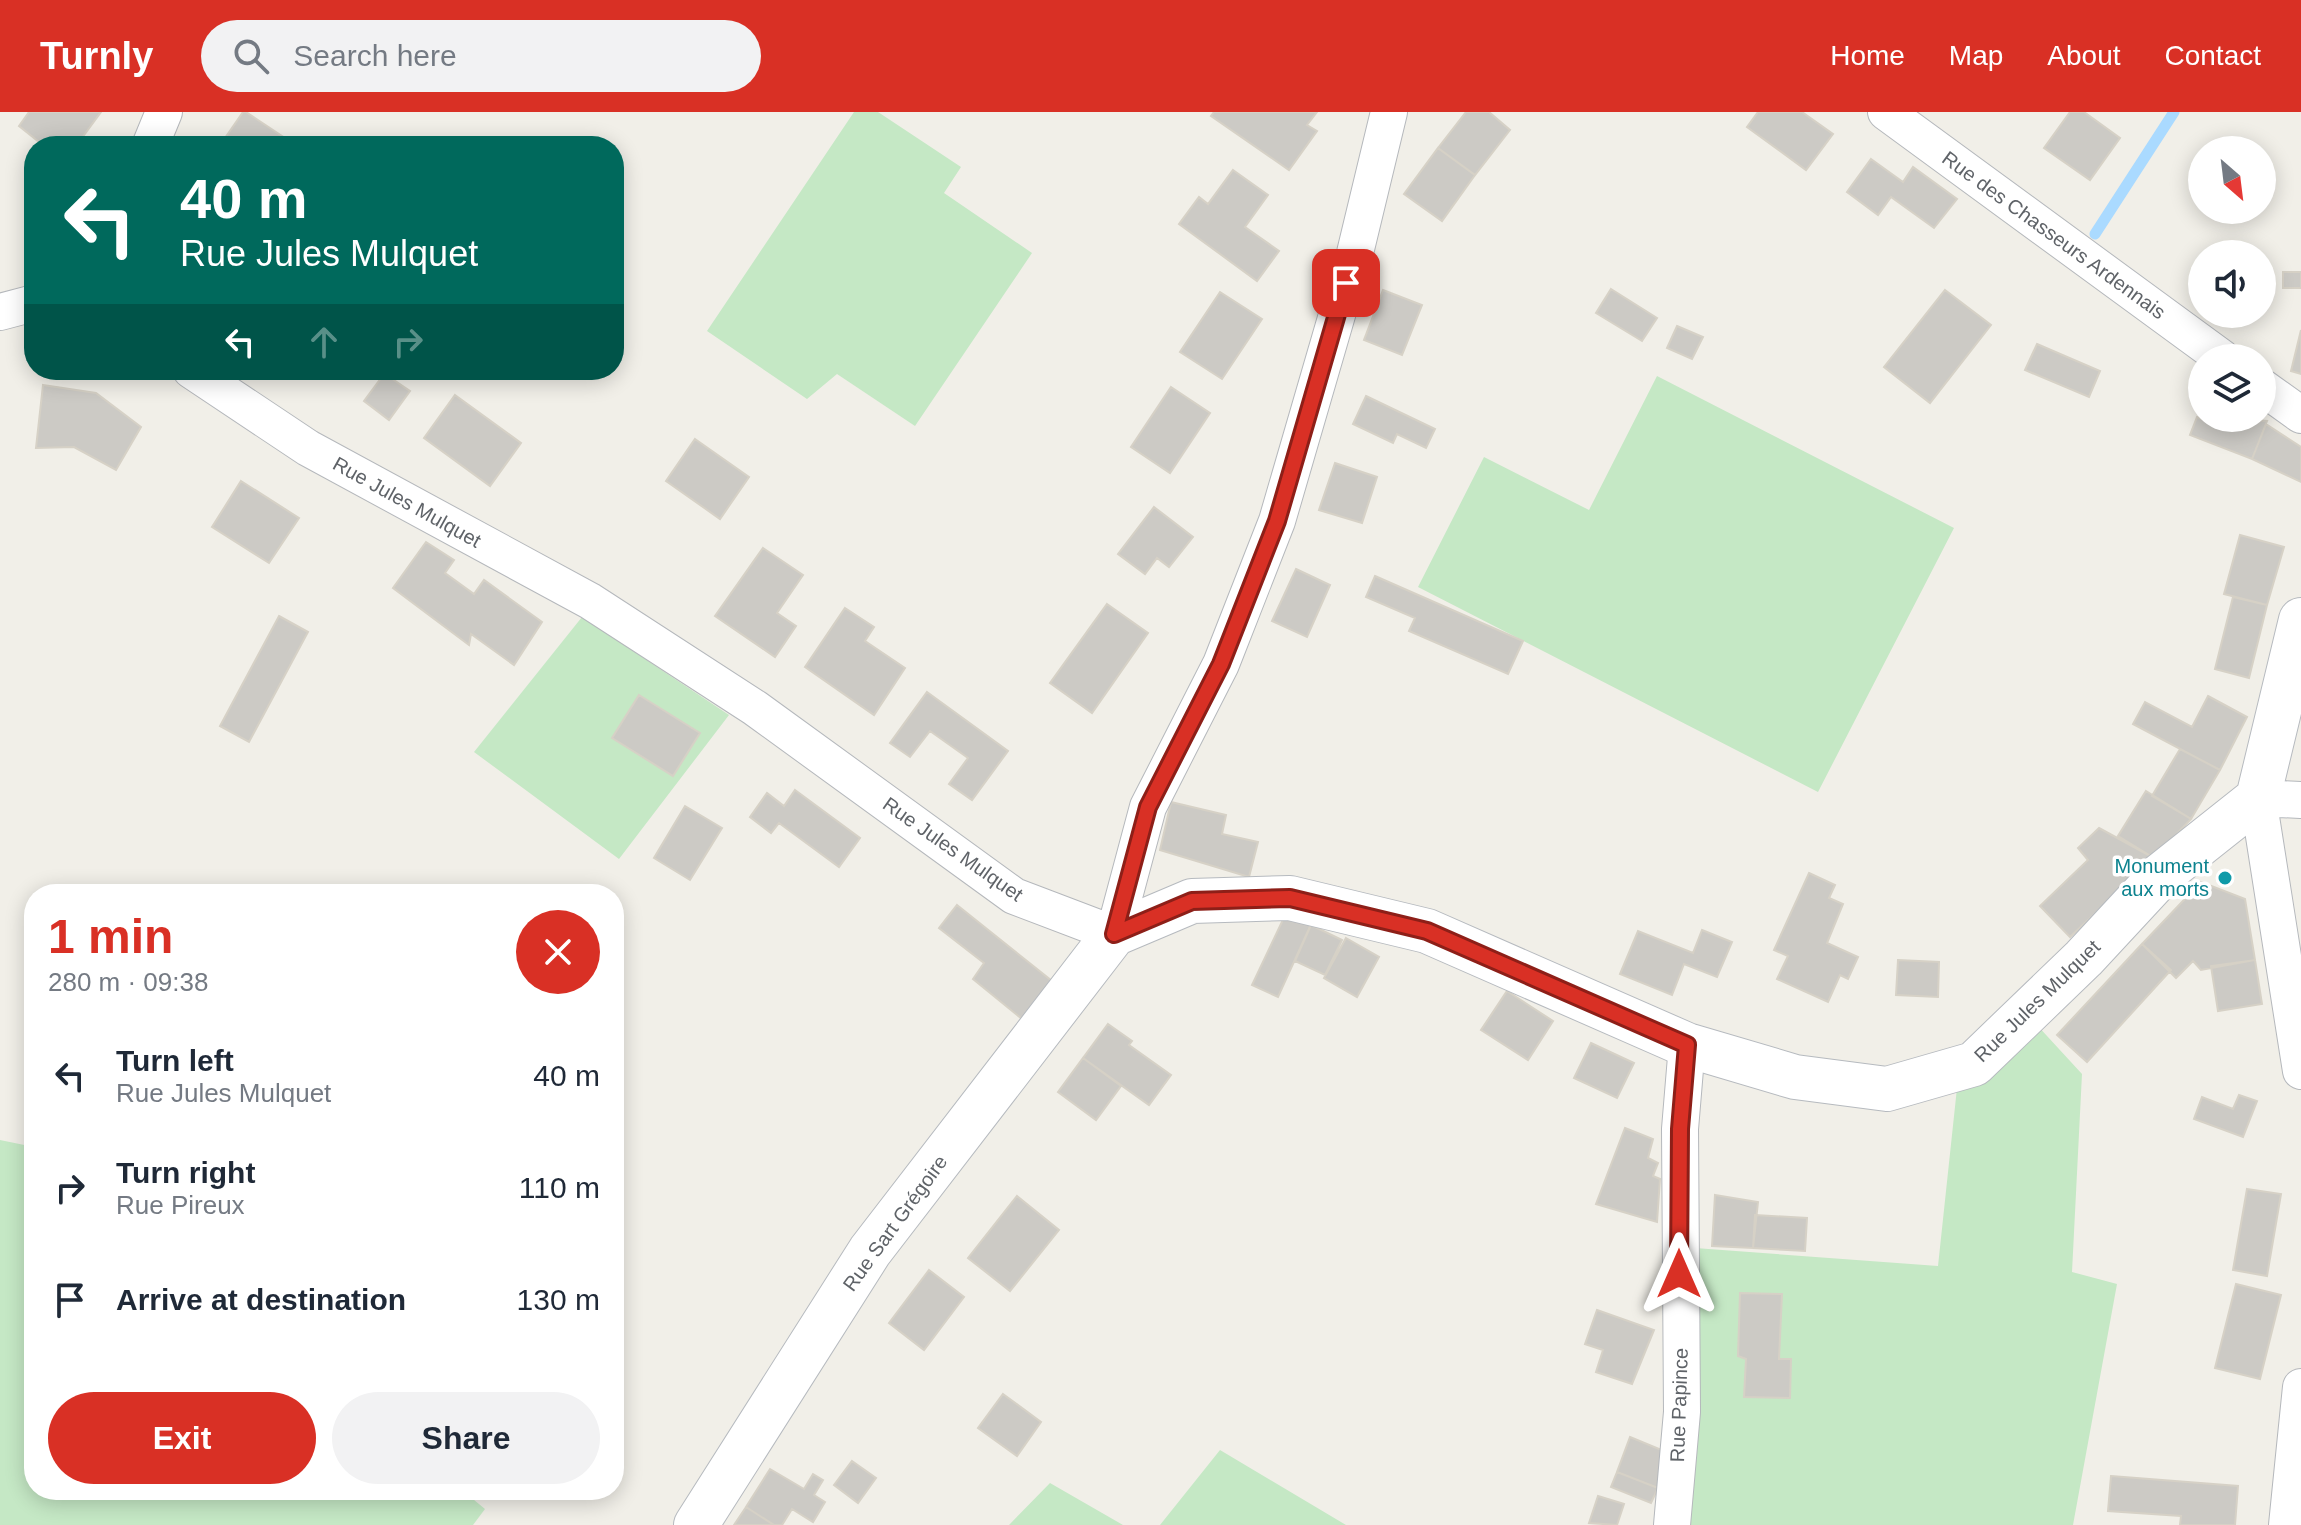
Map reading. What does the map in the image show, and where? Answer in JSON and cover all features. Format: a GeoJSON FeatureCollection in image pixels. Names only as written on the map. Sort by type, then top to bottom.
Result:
{"type":"FeatureCollection","features":[{"type":"Feature","properties":{"kind":"street"},"geometry":{"type":"LineString","coordinates":[[154,136],[164,112]]}},
{"type":"Feature","properties":{"kind":"street"},"geometry":{"type":"LineString","coordinates":[[1114,934],[1148,807],[1221,664],[1277,521],[1355,253],[1389,112]]}},
{"type":"Feature","properties":{"kind":"street","name":"Rue des Chasseurs Ardennais"},"geometry":{"type":"LineString","coordinates":[[1886,112],[2203,344]]}},
{"type":"Feature","properties":{"kind":"street"},"geometry":{"type":"LineString","coordinates":[[0,312],[24,306]]}},
{"type":"Feature","properties":{"kind":"street","name":"Rue Jules Mulquet"},"geometry":{"type":"LineString","coordinates":[[206,380],[308,448],[590,601],[755,708],[1014,896],[1114,934],[1192,901],[1290,898],[1427,931],[1687,1045],[1795,1077],[1887,1089],[1974,1064],[2084,958],[2161,875],[2258,798]]}},
{"type":"Feature","properties":{"kind":"street"},"geometry":{"type":"LineString","coordinates":[[2276,397],[2301,415]]}},
{"type":"Feature","properties":{"kind":"street"},"geometry":{"type":"LineString","coordinates":[[2301,620],[2258,798],[2301,1071]]}},
{"type":"Feature","properties":{"kind":"street"},"geometry":{"type":"LineString","coordinates":[[2258,798],[2301,800]]}},
{"type":"Feature","properties":{"kind":"street","name":"Rue Sart Grégoire"},"geometry":{"type":"LineString","coordinates":[[696,1525],[870,1251],[1114,934]]}},
{"type":"Feature","properties":{"kind":"street","name":"Rue Papince"},"geometry":{"type":"LineString","coordinates":[[1672,1525],[1682,1412],[1680,1143],[1687,1045]]}},
{"type":"Feature","properties":{"kind":"street"},"geometry":{"type":"LineString","coordinates":[[2287,1525],[2301,1387]]}},
{"type":"Feature","properties":{"kind":"green space"},"geometry":{"type":"Polygon","coordinates":[[[854,112],[878,112],[961,167],[944,193],[1032,253],[915,426],[837,374],[807,399],[707,331],[854,112]]]}},
{"type":"Feature","properties":{"kind":"green space"},"geometry":{"type":"Polygon","coordinates":[[[1657,376],[1954,528],[1818,792],[1418,587],[1484,457],[1589,510],[1657,376]]]}},
{"type":"Feature","properties":{"kind":"green space"},"geometry":{"type":"Polygon","coordinates":[[[582,617],[729,715],[619,859],[474,752],[582,617]]]}},
{"type":"Feature","properties":{"kind":"green space"},"geometry":{"type":"Polygon","coordinates":[[[2036,1024],[2082,1074],[2072,1272],[2117,1284],[2073,1525],[1690,1525],[1695,1248],[1938,1266],[1957,1088],[2036,1024]]]}},
{"type":"Feature","properties":{"kind":"green space"},"geometry":{"type":"Polygon","coordinates":[[[0,1140],[24,1145],[24,1500],[474,1500],[485,1509],[473,1525],[0,1525],[0,1140]]]}},
{"type":"Feature","properties":{"kind":"green space"},"geometry":{"type":"Polygon","coordinates":[[[1220,1450],[1346,1525],[1160,1525],[1220,1450]]]}},
{"type":"Feature","properties":{"kind":"green space"},"geometry":{"type":"Polygon","coordinates":[[[1050,1483],[1123,1525],[1009,1525],[1050,1483]]]}},
{"type":"Feature","properties":{"kind":"building"},"geometry":{"type":"Polygon","coordinates":[[[29,112],[101,112],[83,136],[32,136],[19,126],[29,112]]]}},
{"type":"Feature","properties":{"kind":"building"},"geometry":{"type":"Polygon","coordinates":[[[246,112],[282,136],[226,136],[246,112]]]}},
{"type":"Feature","properties":{"kind":"building"},"geometry":{"type":"Polygon","coordinates":[[[1214,112],[1317,112],[1307,125],[1317,131],[1289,170],[1211,116],[1214,112]]]}},
{"type":"Feature","properties":{"kind":"building"},"geometry":{"type":"Polygon","coordinates":[[[1466,112],[1489,112],[1510,130],[1475,175],[1438,148],[1466,112]]]}},
{"type":"Feature","properties":{"kind":"building"},"geometry":{"type":"Polygon","coordinates":[[[1758,112],[1802,112],[1833,134],[1806,170],[1747,127],[1758,112]]]}},
{"type":"Feature","properties":{"kind":"building"},"geometry":{"type":"Polygon","coordinates":[[[2070,112],[2084,112],[2120,138],[2090,180],[2044,148],[2070,112]]]}},
{"type":"Feature","properties":{"kind":"building"},"geometry":{"type":"Polygon","coordinates":[[[1438,148],[1475,175],[1442,221],[1404,194],[1438,148]]]}},
{"type":"Feature","properties":{"kind":"building"},"geometry":{"type":"Polygon","coordinates":[[[1871,159],[1903,182],[1913,167],[1957,199],[1934,228],[1891,197],[1878,215],[1847,192],[1871,159]]]}},
{"type":"Feature","properties":{"kind":"building"},"geometry":{"type":"Polygon","coordinates":[[[1233,170],[1268,195],[1245,227],[1279,251],[1257,281],[1179,224],[1199,197],[1208,204],[1233,170]]]}},
{"type":"Feature","properties":{"kind":"building"},"geometry":{"type":"Polygon","coordinates":[[[2283,272],[2301,272],[2301,288],[2283,288],[2283,272]]]}},
{"type":"Feature","properties":{"kind":"building"},"geometry":{"type":"Polygon","coordinates":[[[1611,289],[1657,318],[1642,341],[1596,313],[1611,289]]]}},
{"type":"Feature","properties":{"kind":"building"},"geometry":{"type":"Polygon","coordinates":[[[1383,290],[1422,305],[1402,355],[1364,340],[1383,290]]]}},
{"type":"Feature","properties":{"kind":"building"},"geometry":{"type":"Polygon","coordinates":[[[1945,290],[1991,325],[1930,403],[1884,367],[1945,290]]]}},
{"type":"Feature","properties":{"kind":"building"},"geometry":{"type":"Polygon","coordinates":[[[1220,292],[1262,319],[1222,379],[1180,352],[1220,292]]]}},
{"type":"Feature","properties":{"kind":"building"},"geometry":{"type":"Polygon","coordinates":[[[1677,326],[1703,337],[1692,359],[1667,348],[1677,326]]]}},
{"type":"Feature","properties":{"kind":"building"},"geometry":{"type":"Polygon","coordinates":[[[2301,330],[2301,374],[2291,371],[2301,330]]]}},
{"type":"Feature","properties":{"kind":"building"},"geometry":{"type":"Polygon","coordinates":[[[2037,344],[2100,371],[2089,397],[2025,370],[2037,344]]]}},
{"type":"Feature","properties":{"kind":"building"},"geometry":{"type":"Polygon","coordinates":[[[380,380],[394,380],[410,391],[389,420],[364,401],[380,380]]]}},
{"type":"Feature","properties":{"kind":"building"},"geometry":{"type":"Polygon","coordinates":[[[43,385],[96,393],[141,427],[116,470],[74,447],[36,448],[43,385]]]}},
{"type":"Feature","properties":{"kind":"building"},"geometry":{"type":"Polygon","coordinates":[[[1171,387],[1210,413],[1170,473],[1131,447],[1171,387]]]}},
{"type":"Feature","properties":{"kind":"building"},"geometry":{"type":"Polygon","coordinates":[[[455,395],[521,443],[490,486],[424,438],[455,395]]]}},
{"type":"Feature","properties":{"kind":"building"},"geometry":{"type":"Polygon","coordinates":[[[1366,396],[1435,429],[1426,448],[1397,434],[1393,443],[1353,424],[1366,396]]]}},
{"type":"Feature","properties":{"kind":"building"},"geometry":{"type":"Polygon","coordinates":[[[2276,431],[2301,447],[2301,482],[2252,459],[2263,432],[2276,431]]]}},
{"type":"Feature","properties":{"kind":"building"},"geometry":{"type":"Polygon","coordinates":[[[2191,432],[2263,432],[2252,459],[2190,435],[2191,432]]]}},
{"type":"Feature","properties":{"kind":"building"},"geometry":{"type":"Polygon","coordinates":[[[695,439],[749,477],[720,519],[666,481],[695,439]]]}},
{"type":"Feature","properties":{"kind":"building"},"geometry":{"type":"Polygon","coordinates":[[[1335,463],[1377,477],[1362,523],[1319,510],[1335,463]]]}},
{"type":"Feature","properties":{"kind":"building"},"geometry":{"type":"Polygon","coordinates":[[[241,481],[299,518],[269,563],[212,527],[241,481]]]}},
{"type":"Feature","properties":{"kind":"building"},"geometry":{"type":"Polygon","coordinates":[[[1154,507],[1193,537],[1169,567],[1157,558],[1145,574],[1118,554],[1154,507]]]}},
{"type":"Feature","properties":{"kind":"building"},"geometry":{"type":"Polygon","coordinates":[[[2240,535],[2284,547],[2267,605],[2224,594],[2240,535]]]}},
{"type":"Feature","properties":{"kind":"building"},"geometry":{"type":"Polygon","coordinates":[[[426,542],[454,560],[445,573],[474,594],[484,580],[542,622],[514,665],[471,634],[469,645],[393,588],[426,542]]]}},
{"type":"Feature","properties":{"kind":"building"},"geometry":{"type":"Polygon","coordinates":[[[763,548],[803,575],[777,613],[796,626],[775,657],[715,616],[763,548]]]}},
{"type":"Feature","properties":{"kind":"building"},"geometry":{"type":"Polygon","coordinates":[[[1296,569],[1330,585],[1307,637],[1272,621],[1296,569]]]}},
{"type":"Feature","properties":{"kind":"building"},"geometry":{"type":"Polygon","coordinates":[[[1375,576],[1523,641],[1508,674],[1409,631],[1415,618],[1366,597],[1375,576]]]}},
{"type":"Feature","properties":{"kind":"building"},"geometry":{"type":"Polygon","coordinates":[[[2233,597],[2267,605],[2249,678],[2215,669],[2233,597]]]}},
{"type":"Feature","properties":{"kind":"building"},"geometry":{"type":"Polygon","coordinates":[[[1107,604],[1148,633],[1092,713],[1050,683],[1107,604]]]}},
{"type":"Feature","properties":{"kind":"building"},"geometry":{"type":"Polygon","coordinates":[[[845,608],[874,627],[865,641],[905,668],[874,715],[805,667],[845,608]]]}},
{"type":"Feature","properties":{"kind":"building"},"geometry":{"type":"Polygon","coordinates":[[[279,616],[308,632],[249,742],[220,726],[279,616]]]}},
{"type":"Feature","properties":{"kind":"building"},"geometry":{"type":"Polygon","coordinates":[[[927,692],[1008,751],[972,800],[949,784],[968,758],[930,731],[910,757],[890,743],[927,692]]]}},
{"type":"Feature","properties":{"kind":"building"},"geometry":{"type":"Polygon","coordinates":[[[639,695],[700,733],[673,776],[612,738],[639,695]]]}},
{"type":"Feature","properties":{"kind":"building"},"geometry":{"type":"Polygon","coordinates":[[[2208,696],[2247,717],[2220,770],[2133,724],[2145,702],[2192,727],[2208,696]]]}},
{"type":"Feature","properties":{"kind":"building"},"geometry":{"type":"Polygon","coordinates":[[[2180,749],[2220,770],[2191,819],[2152,796],[2180,749]]]}},
{"type":"Feature","properties":{"kind":"building"},"geometry":{"type":"Polygon","coordinates":[[[795,790],[860,838],[839,867],[779,823],[771,833],[750,817],[767,793],[784,806],[795,790]]]}},
{"type":"Feature","properties":{"kind":"building"},"geometry":{"type":"Polygon","coordinates":[[[2146,791],[2191,819],[2154,858],[2118,836],[2146,791]]]}},
{"type":"Feature","properties":{"kind":"building"},"geometry":{"type":"Polygon","coordinates":[[[1171,802],[1226,815],[1222,834],[1258,842],[1249,877],[1160,850],[1171,802]]]}},
{"type":"Feature","properties":{"kind":"building"},"geometry":{"type":"Polygon","coordinates":[[[685,806],[722,828],[690,880],[654,858],[685,806]]]}},
{"type":"Feature","properties":{"kind":"building"},"geometry":{"type":"Polygon","coordinates":[[[2099,828],[2154,858],[2070,937],[2040,906],[2088,860],[2078,848],[2099,828]]]}},
{"type":"Feature","properties":{"kind":"building"},"geometry":{"type":"Polygon","coordinates":[[[1809,873],[1835,885],[1829,898],[1843,904],[1827,943],[1858,957],[1848,979],[1840,975],[1828,1002],[1777,979],[1788,956],[1774,950],[1809,873]]]}},
{"type":"Feature","properties":{"kind":"building"},"geometry":{"type":"Polygon","coordinates":[[[2201,882],[2245,899],[2255,960],[2201,970],[2193,961],[2176,978],[2142,944],[2201,882]]]}},
{"type":"Feature","properties":{"kind":"building"},"geometry":{"type":"Polygon","coordinates":[[[957,905],[1052,981],[1022,1019],[973,979],[984,963],[939,928],[957,905]]]}},
{"type":"Feature","properties":{"kind":"building"},"geometry":{"type":"Polygon","coordinates":[[[1288,909],[1313,920],[1278,997],[1252,985],[1288,909]]]}},
{"type":"Feature","properties":{"kind":"building"},"geometry":{"type":"Polygon","coordinates":[[[1311,925],[1342,940],[1325,975],[1295,961],[1311,925]]]}},
{"type":"Feature","properties":{"kind":"building"},"geometry":{"type":"Polygon","coordinates":[[[1702,930],[1732,942],[1717,977],[1684,964],[1672,995],[1620,974],[1638,931],[1693,953],[1702,930]]]}},
{"type":"Feature","properties":{"kind":"building"},"geometry":{"type":"Polygon","coordinates":[[[1346,938],[1379,957],[1357,997],[1324,978],[1346,938]]]}},
{"type":"Feature","properties":{"kind":"building"},"geometry":{"type":"Polygon","coordinates":[[[2142,944],[2171,970],[2087,1062],[2057,1035],[2142,944]]]}},
{"type":"Feature","properties":{"kind":"building"},"geometry":{"type":"Polygon","coordinates":[[[1898,960],[1939,962],[1938,997],[1896,995],[1898,960]]]}},
{"type":"Feature","properties":{"kind":"building"},"geometry":{"type":"Polygon","coordinates":[[[2255,960],[2262,1004],[2218,1011],[2211,966],[2255,960]]]}},
{"type":"Feature","properties":{"kind":"building"},"geometry":{"type":"Polygon","coordinates":[[[1507,991],[1553,1021],[1528,1060],[1481,1030],[1507,991]]]}},
{"type":"Feature","properties":{"kind":"building"},"geometry":{"type":"Polygon","coordinates":[[[1108,1024],[1132,1041],[1129,1045],[1171,1075],[1149,1105],[1083,1058],[1108,1024]]]}},
{"type":"Feature","properties":{"kind":"building"},"geometry":{"type":"Polygon","coordinates":[[[1591,1043],[1634,1063],[1617,1098],[1574,1078],[1591,1043]]]}},
{"type":"Feature","properties":{"kind":"building"},"geometry":{"type":"Polygon","coordinates":[[[1083,1058],[1121,1086],[1096,1120],[1058,1092],[1083,1058]]]}},
{"type":"Feature","properties":{"kind":"building"},"geometry":{"type":"Polygon","coordinates":[[[2239,1095],[2257,1101],[2243,1137],[2194,1119],[2202,1097],[2233,1109],[2239,1095]]]}},
{"type":"Feature","properties":{"kind":"building"},"geometry":{"type":"Polygon","coordinates":[[[1625,1128],[1653,1139],[1648,1158],[1658,1163],[1653,1176],[1660,1179],[1657,1222],[1596,1204],[1625,1128]]]}},
{"type":"Feature","properties":{"kind":"building"},"geometry":{"type":"Polygon","coordinates":[[[2247,1189],[2281,1194],[2267,1276],[2233,1270],[2247,1189]]]}},
{"type":"Feature","properties":{"kind":"building"},"geometry":{"type":"Polygon","coordinates":[[[1715,1195],[1758,1202],[1753,1248],[1712,1246],[1715,1195]]]}},
{"type":"Feature","properties":{"kind":"building"},"geometry":{"type":"Polygon","coordinates":[[[1017,1196],[1059,1230],[1010,1291],[968,1258],[1017,1196]]]}},
{"type":"Feature","properties":{"kind":"building"},"geometry":{"type":"Polygon","coordinates":[[[1755,1215],[1807,1218],[1805,1251],[1753,1248],[1755,1215]]]}},
{"type":"Feature","properties":{"kind":"building"},"geometry":{"type":"Polygon","coordinates":[[[929,1270],[964,1297],[924,1350],[889,1323],[929,1270]]]}},
{"type":"Feature","properties":{"kind":"building"},"geometry":{"type":"Polygon","coordinates":[[[2236,1284],[2281,1295],[2260,1379],[2215,1368],[2236,1284]]]}},
{"type":"Feature","properties":{"kind":"building"},"geometry":{"type":"Polygon","coordinates":[[[1740,1293],[1782,1294],[1779,1359],[1791,1359],[1790,1398],[1744,1397],[1746,1359],[1738,1356],[1740,1293]]]}},
{"type":"Feature","properties":{"kind":"building"},"geometry":{"type":"Polygon","coordinates":[[[1597,1310],[1654,1330],[1632,1384],[1596,1372],[1603,1350],[1585,1344],[1597,1310]]]}},
{"type":"Feature","properties":{"kind":"building"},"geometry":{"type":"Polygon","coordinates":[[[1003,1394],[1041,1422],[1017,1456],[978,1428],[1003,1394]]]}},
{"type":"Feature","properties":{"kind":"building"},"geometry":{"type":"Polygon","coordinates":[[[1630,1437],[1669,1453],[1658,1488],[1617,1472],[1630,1437]]]}},
{"type":"Feature","properties":{"kind":"building"},"geometry":{"type":"Polygon","coordinates":[[[852,1461],[876,1478],[858,1503],[834,1485],[852,1461]]]}},
{"type":"Feature","properties":{"kind":"building"},"geometry":{"type":"Polygon","coordinates":[[[770,1469],[804,1489],[813,1474],[823,1480],[814,1495],[825,1502],[813,1522],[792,1509],[782,1525],[774,1525],[746,1507],[770,1469]]]}},
{"type":"Feature","properties":{"kind":"building"},"geometry":{"type":"Polygon","coordinates":[[[1617,1472],[1658,1488],[1651,1503],[1611,1487],[1617,1472]]]}},
{"type":"Feature","properties":{"kind":"building"},"geometry":{"type":"Polygon","coordinates":[[[2111,1476],[2238,1486],[2235,1525],[2180,1525],[2181,1516],[2108,1511],[2111,1476]]]}},
{"type":"Feature","properties":{"kind":"building"},"geometry":{"type":"Polygon","coordinates":[[[1598,1496],[1624,1504],[1617,1525],[1589,1523],[1598,1496]]]}},
{"type":"Feature","properties":{"kind":"building"},"geometry":{"type":"Polygon","coordinates":[[[746,1507],[774,1525],[734,1525],[746,1507]]]}},
{"type":"Feature","properties":{"kind":"waterway"},"geometry":{"type":"LineString","coordinates":[[2095,234],[2174,112]]}},
{"type":"Feature","properties":{"kind":"place","name":"Monument aux morts"},"geometry":{"type":"Point","coordinates":[2225,878]}},
{"type":"Feature","properties":{"kind":"route"},"geometry":{"type":"LineString","coordinates":[[1346,283],[1277,521],[1221,664],[1148,807],[1114,934],[1192,901],[1290,898],[1427,931],[1687,1045],[1680,1129],[1679,1274]]}}]}
